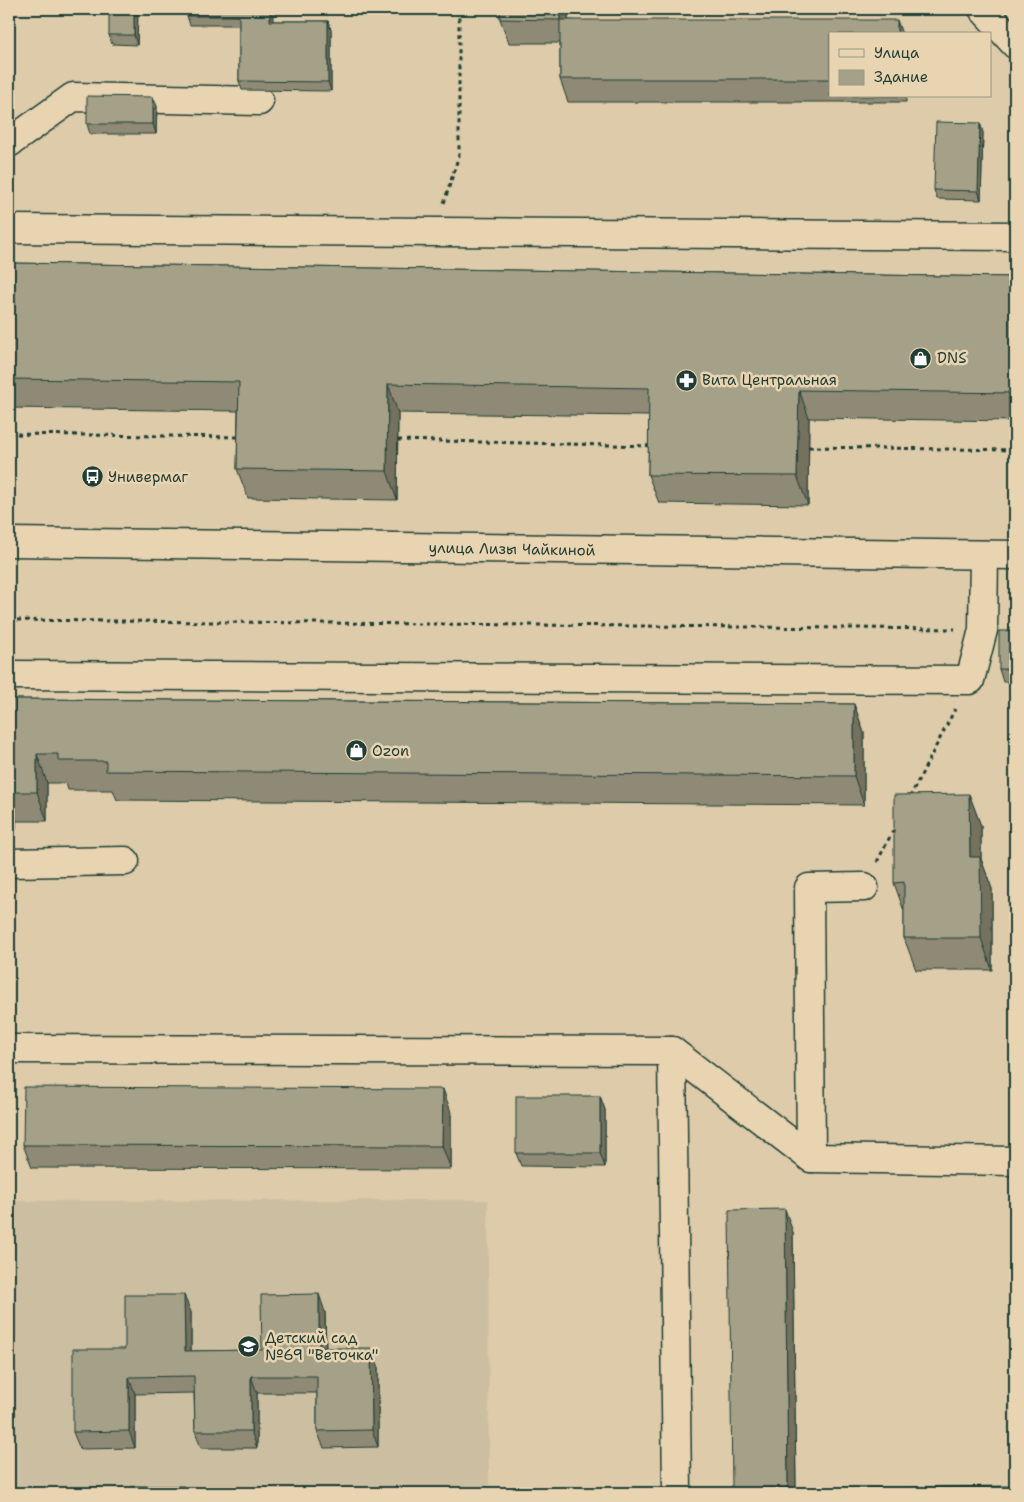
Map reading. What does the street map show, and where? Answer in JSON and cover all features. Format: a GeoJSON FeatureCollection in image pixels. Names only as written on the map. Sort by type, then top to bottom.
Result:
{"type":"FeatureCollection","features":[{"type":"Feature","properties":{"kind":"main road"},"geometry":{"type":"LineString","coordinates":[[983,9],[1015,44]]}},
{"type":"Feature","properties":{"kind":"main road"},"geometry":{"type":"LineString","coordinates":[[9,143],[73,97],[259,101]]}},
{"type":"Feature","properties":{"kind":"main road"},"geometry":{"type":"LineString","coordinates":[[9,229],[1015,236]]}},
{"type":"Feature","properties":{"kind":"main road","name":"улица Лизы Чайкиной"},"geometry":{"type":"LineString","coordinates":[[9,542],[1015,555]]}},
{"type":"Feature","properties":{"kind":"main road"},"geometry":{"type":"LineString","coordinates":[[9,675],[970,680],[983,630],[984,555]]}},
{"type":"Feature","properties":{"kind":"main road"},"geometry":{"type":"LineString","coordinates":[[9,864],[125,861]]}},
{"type":"Feature","properties":{"kind":"main road"},"geometry":{"type":"LineString","coordinates":[[811,1158],[808,888],[864,887]]}},
{"type":"Feature","properties":{"kind":"main road"},"geometry":{"type":"LineString","coordinates":[[9,1049],[672,1051],[811,1158],[1015,1162]]}},
{"type":"Feature","properties":{"kind":"main road"},"geometry":{"type":"LineString","coordinates":[[672,1051],[677,1493]]}},
{"type":"Feature","properties":{"kind":"path"},"geometry":{"type":"LineString","coordinates":[[436,232],[459,155],[458,9]]}},
{"type":"Feature","properties":{"kind":"path"},"geometry":{"type":"LineString","coordinates":[[9,434],[248,437]]}},
{"type":"Feature","properties":{"kind":"path"},"geometry":{"type":"LineString","coordinates":[[398,440],[659,446]]}},
{"type":"Feature","properties":{"kind":"path"},"geometry":{"type":"LineString","coordinates":[[809,448],[1015,450]]}},
{"type":"Feature","properties":{"kind":"path"},"geometry":{"type":"LineString","coordinates":[[9,620],[983,630]]}},
{"type":"Feature","properties":{"kind":"path"},"geometry":{"type":"LineString","coordinates":[[908,801],[970,680]]}},
{"type":"Feature","properties":{"kind":"path"},"geometry":{"type":"LineString","coordinates":[[864,887],[895,827]]}},
{"type":"Feature","properties":{"kind":"shaded area","name":"Детский сад №69 \"Веточка\""},"geometry":{"type":"Polygon","coordinates":[[[488,1200],[489,1493],[9,1493],[9,1201],[488,1200]]]}},
{"type":"Feature","properties":{"kind":"building"},"geometry":{"type":"Polygon","coordinates":[[[109,9],[134,9],[134,35],[109,35],[109,9]]]}},
{"type":"Feature","properties":{"kind":"building"},"geometry":{"type":"Polygon","coordinates":[[[187,9],[270,9],[270,21],[328,21],[328,82],[239,81],[239,16],[187,16],[187,9]]]}},
{"type":"Feature","properties":{"kind":"building"},"geometry":{"type":"Polygon","coordinates":[[[500,9],[560,9],[560,20],[500,19],[500,9]]]}},
{"type":"Feature","properties":{"kind":"building"},"geometry":{"type":"Polygon","coordinates":[[[560,20],[897,20],[897,32],[829,32],[829,79],[560,79],[560,20]]]}},
{"type":"Feature","properties":{"kind":"building"},"geometry":{"type":"Polygon","coordinates":[[[87,96],[153,97],[153,124],[87,124],[87,96]]]}},
{"type":"Feature","properties":{"kind":"building"},"geometry":{"type":"Polygon","coordinates":[[[936,122],[980,123],[978,191],[934,190],[936,122]]]}},
{"type":"Feature","properties":{"kind":"building"},"geometry":{"type":"Polygon","coordinates":[[[9,263],[1015,277],[1015,393],[799,390],[797,476],[648,475],[649,388],[388,384],[387,471],[237,469],[239,382],[9,379],[9,263]]]}},
{"type":"Feature","properties":{"kind":"building"},"geometry":{"type":"Polygon","coordinates":[[[999,631],[1015,631],[1015,669],[999,669],[999,631]]]}},
{"type":"Feature","properties":{"kind":"building"},"geometry":{"type":"Polygon","coordinates":[[[9,699],[854,704],[854,776],[106,771],[106,761],[58,761],[58,754],[37,754],[37,792],[9,792],[9,699]]]}},
{"type":"Feature","properties":{"kind":"building"},"geometry":{"type":"Polygon","coordinates":[[[969,794],[970,857],[980,857],[981,938],[904,938],[904,882],[894,883],[894,795],[969,794]]]}},
{"type":"Feature","properties":{"kind":"building"},"geometry":{"type":"Polygon","coordinates":[[[24,1087],[443,1089],[442,1146],[23,1145],[24,1087]]]}},
{"type":"Feature","properties":{"kind":"building"},"geometry":{"type":"Polygon","coordinates":[[[516,1096],[600,1096],[600,1153],[516,1153],[516,1096]]]}},
{"type":"Feature","properties":{"kind":"building"},"geometry":{"type":"Polygon","coordinates":[[[785,1209],[788,1488],[732,1489],[729,1210],[785,1209]]]}},
{"type":"Feature","properties":{"kind":"building"},"geometry":{"type":"Polygon","coordinates":[[[319,1294],[319,1348],[371,1348],[372,1430],[317,1431],[317,1376],[251,1376],[251,1431],[195,1431],[194,1376],[129,1377],[129,1431],[73,1432],[73,1349],[125,1349],[125,1295],[184,1295],[185,1351],[262,1350],[261,1295],[319,1294]]]}},
{"type":"Feature","properties":{"kind":"building"},"geometry":{"type":"Polygon","coordinates":[[[133,1486],[183,1486],[183,1493],[133,1493],[133,1486]]]}},
{"type":"Feature","properties":{"kind":"building"},"geometry":{"type":"Polygon","coordinates":[[[1015,1486],[1015,1493],[792,1493],[792,1489],[1015,1486]]]}},
{"type":"Feature","properties":{"kind":"place","name":"DNS"},"geometry":{"type":"Point","coordinates":[921,358]}},
{"type":"Feature","properties":{"kind":"place","name":"Вита Центральная"},"geometry":{"type":"Point","coordinates":[686,380]}},
{"type":"Feature","properties":{"kind":"place","name":"Универмаг"},"geometry":{"type":"Point","coordinates":[92,477]}},
{"type":"Feature","properties":{"kind":"place","name":"Ozon"},"geometry":{"type":"Point","coordinates":[356,751]}},
{"type":"Feature","properties":{"kind":"place","name":"Детский сад №69 \"Веточка\""},"geometry":{"type":"Point","coordinates":[249,1347]}}]}
